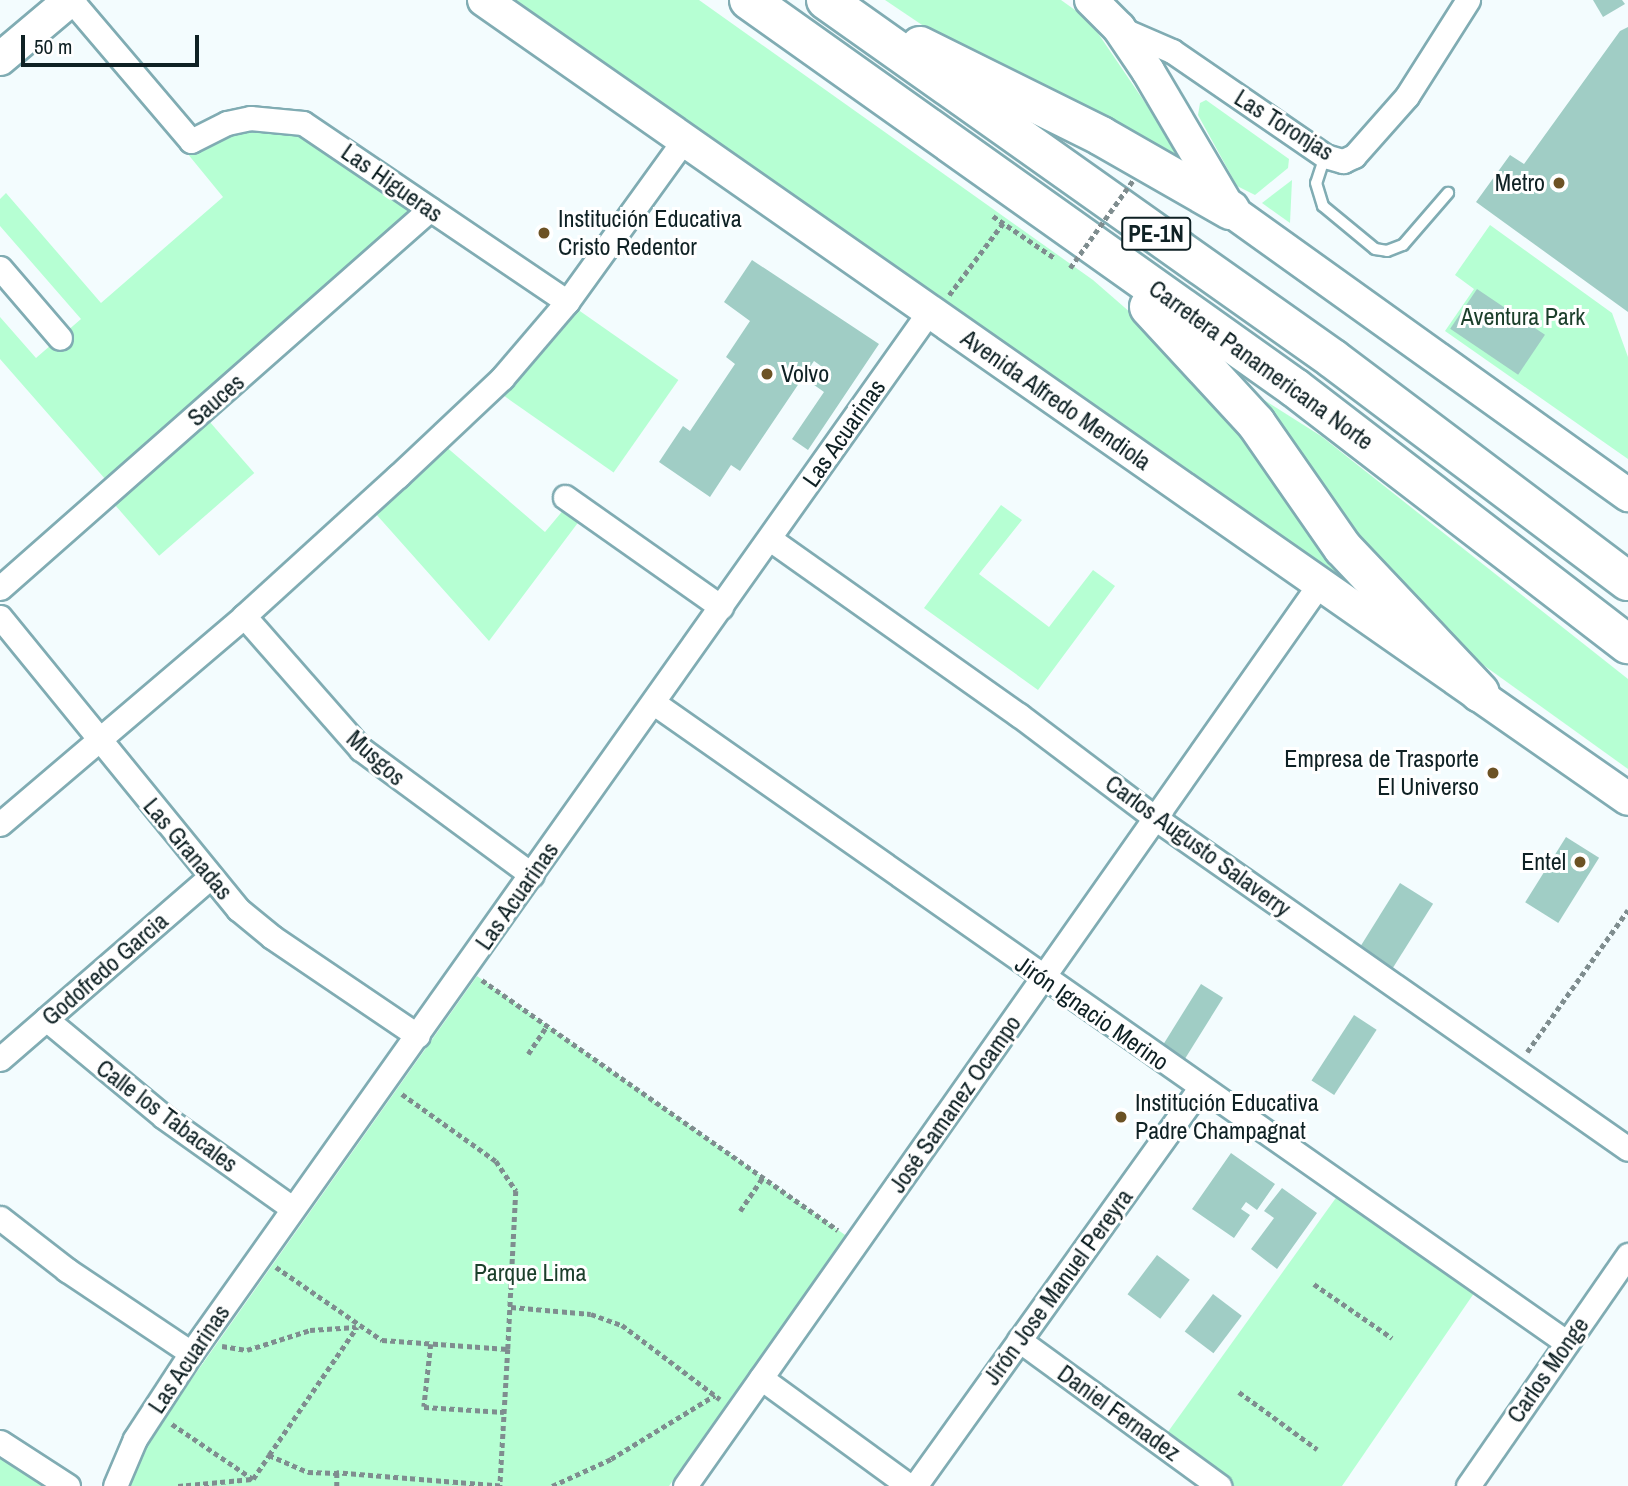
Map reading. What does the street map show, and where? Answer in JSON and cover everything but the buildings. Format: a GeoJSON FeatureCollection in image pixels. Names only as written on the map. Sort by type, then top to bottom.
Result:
{"type":"FeatureCollection","features":[{"type":"Feature","properties":{"kind":"highway","name":"Carretera Panamericana Norte"},"geometry":{"type":"LineString","coordinates":[[749,0],[1016,210],[1413,476],[1628,644]]}},
{"type":"Feature","properties":{"kind":"highway","name":"Carretera Panamericana Norte"},"geometry":{"type":"LineString","coordinates":[[826,0],[1333,359],[1628,581]]}},
{"type":"Feature","properties":{"kind":"highway"},"geometry":{"type":"LineString","coordinates":[[859,23],[947,56],[1230,210]]}},
{"type":"Feature","properties":{"kind":"highway"},"geometry":{"type":"LineString","coordinates":[[1016,210],[1164,321],[1216,375],[1264,433],[1343,548],[1480,693]]}},
{"type":"Feature","properties":{"kind":"main road"},"geometry":{"type":"LineString","coordinates":[[0,59],[71,0]]}},
{"type":"Feature","properties":{"kind":"main road","name":"Avenida Alfredo Mendiola"},"geometry":{"type":"LineString","coordinates":[[484,0],[683,141],[935,304],[1320,583],[1628,797]]}},
{"type":"Feature","properties":{"kind":"main road"},"geometry":{"type":"LineString","coordinates":[[1091,0],[1119,28],[1230,210],[1628,495]]}},
{"type":"Feature","properties":{"kind":"main road"},"geometry":{"type":"LineString","coordinates":[[1480,693],[1628,821]]}},
{"type":"Feature","properties":{"kind":"street","name":"Las Higueras"},"geometry":{"type":"LineString","coordinates":[[71,0],[191,141],[227,123],[250,118],[303,123],[567,302]]}},
{"type":"Feature","properties":{"kind":"street","name":"Las Toronjas"},"geometry":{"type":"LineString","coordinates":[[1119,28],[1172,51],[1325,156],[1343,161],[1354,156],[1407,96],[1458,3]]}},
{"type":"Feature","properties":{"kind":"street"},"geometry":{"type":"LineString","coordinates":[[0,824],[244,616],[502,378],[567,302],[683,141]]}},
{"type":"Feature","properties":{"kind":"street","name":"Sauces"},"geometry":{"type":"LineString","coordinates":[[0,588],[430,209]]}},
{"type":"Feature","properties":{"kind":"street"},"geometry":{"type":"LineString","coordinates":[[0,268],[60,338]]}},
{"type":"Feature","properties":{"kind":"street","name":"Las Acuarinas"},"geometry":{"type":"LineString","coordinates":[[115,1486],[154,1410],[191,1353],[292,1208],[467,969],[935,304]]}},
{"type":"Feature","properties":{"kind":"street"},"geometry":{"type":"LineString","coordinates":[[565,497],[721,607]]}},
{"type":"Feature","properties":{"kind":"street","name":"Carlos Augusto Salaverry"},"geometry":{"type":"LineString","coordinates":[[770,539],[1019,715],[1155,818],[1628,1149]]}},
{"type":"Feature","properties":{"kind":"street","name":"José Samanez Ocampo"},"geometry":{"type":"LineString","coordinates":[[685,1486],[858,1245],[1320,583]]}},
{"type":"Feature","properties":{"kind":"street","name":"Musgos"},"geometry":{"type":"LineString","coordinates":[[244,616],[361,749],[532,875]]}},
{"type":"Feature","properties":{"kind":"street","name":"Las Granadas"},"geometry":{"type":"LineString","coordinates":[[0,617],[209,878],[272,937],[418,1036]]}},
{"type":"Feature","properties":{"kind":"street","name":"Jirón Ignacio Merino"},"geometry":{"type":"LineString","coordinates":[[654,703],[1042,978],[1566,1342]]}},
{"type":"Feature","properties":{"kind":"street","name":"Godofredo Garcia"},"geometry":{"type":"LineString","coordinates":[[0,1059],[209,878]]}},
{"type":"Feature","properties":{"kind":"street","name":"Calle los Tabacales"},"geometry":{"type":"LineString","coordinates":[[46,1020],[134,1094],[292,1208]]}},
{"type":"Feature","properties":{"kind":"street","name":"Jirón Jose Manuel Pereyra"},"geometry":{"type":"LineString","coordinates":[[915,1486],[1200,1088]]}},
{"type":"Feature","properties":{"kind":"street"},"geometry":{"type":"LineString","coordinates":[[0,1218],[67,1270],[191,1353]]}},
{"type":"Feature","properties":{"kind":"street","name":"Carlos Monge"},"geometry":{"type":"LineString","coordinates":[[1468,1486],[1628,1255]]}},
{"type":"Feature","properties":{"kind":"street","name":"Daniel Fernadez"},"geometry":{"type":"LineString","coordinates":[[1019,1340],[1219,1486]]}},
{"type":"Feature","properties":{"kind":"street"},"geometry":{"type":"LineString","coordinates":[[761,1378],[909,1486]]}},
{"type":"Feature","properties":{"kind":"street"},"geometry":{"type":"LineString","coordinates":[[0,1442],[68,1486]]}},
{"type":"Feature","properties":{"kind":"lane"},"geometry":{"type":"LineString","coordinates":[[1325,156],[1316,183],[1323,206],[1375,249],[1387,251],[1403,246],[1448,193]]}},
{"type":"Feature","properties":{"kind":"path"},"geometry":{"type":"LineString","coordinates":[[1016,210],[1070,268],[1134,179]]}},
{"type":"Feature","properties":{"kind":"path"},"geometry":{"type":"LineString","coordinates":[[993,216],[1016,210]]}},
{"type":"Feature","properties":{"kind":"path"},"geometry":{"type":"LineString","coordinates":[[935,304],[946,300],[1016,210]]}},
{"type":"Feature","properties":{"kind":"path"},"geometry":{"type":"LineString","coordinates":[[1514,1069],[1628,910]]}},
{"type":"Feature","properties":{"kind":"path"},"geometry":{"type":"LineString","coordinates":[[467,969],[858,1245]]}},
{"type":"Feature","properties":{"kind":"path"},"geometry":{"type":"LineString","coordinates":[[528,1054],[547,1026]]}},
{"type":"Feature","properties":{"kind":"path"},"geometry":{"type":"LineString","coordinates":[[269,1455],[308,1472],[500,1486],[517,1199],[513,1182],[496,1161],[385,1083]]}},
{"type":"Feature","properties":{"kind":"path"},"geometry":{"type":"LineString","coordinates":[[740,1211],[763,1177]]}},
{"type":"Feature","properties":{"kind":"path"},"geometry":{"type":"LineString","coordinates":[[261,1255],[357,1326],[382,1340],[509,1349]]}},
{"type":"Feature","properties":{"kind":"path"},"geometry":{"type":"LineString","coordinates":[[1314,1284],[1392,1338]]}},
{"type":"Feature","properties":{"kind":"path"},"geometry":{"type":"LineString","coordinates":[[510,1307],[591,1314],[622,1325],[737,1412]]}},
{"type":"Feature","properties":{"kind":"path"},"geometry":{"type":"LineString","coordinates":[[217,1344],[247,1350],[310,1330],[357,1326]]}},
{"type":"Feature","properties":{"kind":"path"},"geometry":{"type":"LineString","coordinates":[[248,1486],[357,1326]]}},
{"type":"Feature","properties":{"kind":"path"},"geometry":{"type":"LineString","coordinates":[[431,1345],[424,1407],[504,1412]]}},
{"type":"Feature","properties":{"kind":"path"},"geometry":{"type":"LineString","coordinates":[[1239,1392],[1317,1449]]}},
{"type":"Feature","properties":{"kind":"path"},"geometry":{"type":"LineString","coordinates":[[552,1486],[611,1459],[715,1395]]}},
{"type":"Feature","properties":{"kind":"path"},"geometry":{"type":"LineString","coordinates":[[154,1410],[253,1479]]}},
{"type":"Feature","properties":{"kind":"path"},"geometry":{"type":"LineString","coordinates":[[337,1473],[337,1486]]}},
{"type":"Feature","properties":{"kind":"path"},"geometry":{"type":"LineString","coordinates":[[178,1486],[253,1479]]}},
{"type":"Feature","properties":{"kind":"green space"},"geometry":{"type":"Polygon","coordinates":[[[514,0],[699,0],[1093,280],[1201,374],[1407,628],[514,0]]]}},
{"type":"Feature","properties":{"kind":"green space"},"geometry":{"type":"Polygon","coordinates":[[[885,0],[1061,0],[1089,20],[1186,163],[934,33],[885,0]]]}},
{"type":"Feature","properties":{"kind":"green space"},"geometry":{"type":"Polygon","coordinates":[[[1206,100],[1289,159],[1288,168],[1255,195],[1237,186],[1198,115],[1200,103],[1206,100]]]}},
{"type":"Feature","properties":{"kind":"green space"},"geometry":{"type":"Polygon","coordinates":[[[232,126],[301,132],[299,135],[406,199],[411,217],[106,480],[0,359],[0,317],[36,358],[81,319],[0,226],[0,199],[6,193],[101,303],[223,197],[187,153],[204,138],[232,126]]]}},
{"type":"Feature","properties":{"kind":"green space"},"geometry":{"type":"Polygon","coordinates":[[[1292,180],[1290,223],[1262,203],[1292,180]]]}},
{"type":"Feature","properties":{"kind":"green space","name":"Aventura Park"},"geometry":{"type":"Polygon","coordinates":[[[1490,225],[1612,313],[1628,357],[1628,459],[1445,331],[1474,289],[1455,275],[1490,225]]]}},
{"type":"Feature","properties":{"kind":"green space"},"geometry":{"type":"Polygon","coordinates":[[[567,302],[678,380],[614,473],[502,395],[567,302]]]}},
{"type":"Feature","properties":{"kind":"green space"},"geometry":{"type":"Polygon","coordinates":[[[1261,398],[1321,436],[1628,679],[1628,769],[1418,618],[1277,433],[1261,398]]]}},
{"type":"Feature","properties":{"kind":"green space"},"geometry":{"type":"Polygon","coordinates":[[[209,421],[254,473],[159,556],[114,504],[209,421]]]}},
{"type":"Feature","properties":{"kind":"green space"},"geometry":{"type":"Polygon","coordinates":[[[437,439],[545,532],[565,508],[580,520],[489,641],[367,504],[437,439]]]}},
{"type":"Feature","properties":{"kind":"green space"},"geometry":{"type":"Polygon","coordinates":[[[1001,505],[1022,520],[979,574],[1049,627],[1093,570],[1115,586],[1038,690],[924,608],[1001,505]]]}},
{"type":"Feature","properties":{"kind":"green space","name":"Parque Lima"},"geometry":{"type":"Polygon","coordinates":[[[477,976],[848,1237],[669,1486],[129,1486],[145,1445],[477,976]]]}},
{"type":"Feature","properties":{"kind":"green space"},"geometry":{"type":"Polygon","coordinates":[[[1343,1188],[1481,1283],[1342,1486],[1219,1486],[1160,1443],[1343,1188]]]}},
{"type":"Feature","properties":{"kind":"green space"},"geometry":{"type":"Polygon","coordinates":[[[0,1457],[5,1461],[42,1486],[0,1486],[0,1457]]]}},
{"type":"Feature","properties":{"kind":"place","name":"Metro"},"geometry":{"type":"Point","coordinates":[1559,183]}},
{"type":"Feature","properties":{"kind":"place","name":"Institución Educativa Cristo Redentor"},"geometry":{"type":"Point","coordinates":[544,233]}},
{"type":"Feature","properties":{"kind":"place","name":"Volvo"},"geometry":{"type":"Point","coordinates":[767,374]}},
{"type":"Feature","properties":{"kind":"place","name":"Empresa de Trasporte El Universo"},"geometry":{"type":"Point","coordinates":[1493,773]}},
{"type":"Feature","properties":{"kind":"place","name":"Entel"},"geometry":{"type":"Point","coordinates":[1580,862]}},
{"type":"Feature","properties":{"kind":"place","name":"Institución Educativa Padre Champagnat"},"geometry":{"type":"Point","coordinates":[1121,1117]}}]}
